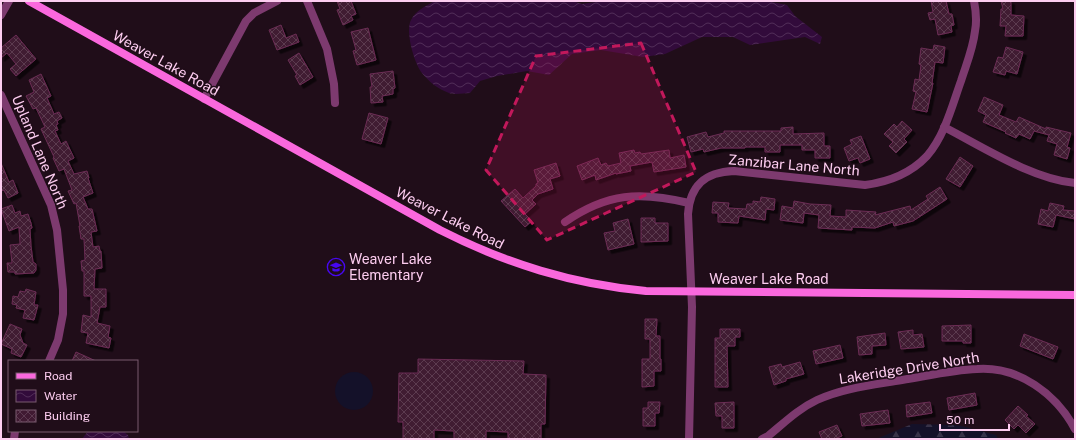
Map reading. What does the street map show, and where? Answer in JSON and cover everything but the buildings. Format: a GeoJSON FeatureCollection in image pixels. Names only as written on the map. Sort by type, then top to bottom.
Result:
{"type":"FeatureCollection","features":[{"type":"Feature","properties":{"kind":"main road","name":"Weaver Lake Road"},"geometry":{"type":"LineString","coordinates":[[29,1],[440,230],[495,256],[543,272],[584,283],[626,289],[691,292],[770,291],[1075,294]]}},
{"type":"Feature","properties":{"kind":"street"},"geometry":{"type":"LineString","coordinates":[[1,15],[9,1]]}},
{"type":"Feature","properties":{"kind":"street"},"geometry":{"type":"LineString","coordinates":[[204,99],[246,21],[254,13],[277,1]]}},
{"type":"Feature","properties":{"kind":"street"},"geometry":{"type":"LineString","coordinates":[[307,1],[327,49],[334,84],[335,103]]}},
{"type":"Feature","properties":{"kind":"street","name":"Zanzibar Lane North"},"geometry":{"type":"LineString","coordinates":[[688,439],[692,307],[689,203],[695,189],[709,176],[720,171],[734,171],[865,185],[883,182],[899,176],[914,167],[926,156],[937,142],[944,127],[972,49],[976,16],[974,1]]}},
{"type":"Feature","properties":{"kind":"street","name":"Upland Lane North"},"geometry":{"type":"LineString","coordinates":[[1,95],[51,205],[57,230],[63,290],[63,307],[58,340],[49,360]]}},
{"type":"Feature","properties":{"kind":"street"},"geometry":{"type":"LineString","coordinates":[[944,127],[1042,176],[1075,182]]}},
{"type":"Feature","properties":{"kind":"street"},"geometry":{"type":"LineString","coordinates":[[565,222],[582,210],[595,204],[624,196],[647,195],[689,203]]}},
{"type":"Feature","properties":{"kind":"street","name":"Lakeridge Drive North"},"geometry":{"type":"LineString","coordinates":[[762,439],[768,436],[799,410],[816,400],[834,393],[855,388],[978,368],[999,370],[1018,376],[1035,384],[1054,400],[1075,428]]}},
{"type":"Feature","properties":{"kind":"highlighted area"},"geometry":{"type":"Polygon","coordinates":[[[641,43],[696,172],[547,240],[486,170],[536,56],[641,43]]]}},
{"type":"Feature","properties":{"kind":"green space"},"geometry":{"type":"Polygon","coordinates":[[[354,372],[367,378],[373,391],[367,404],[354,410],[341,404],[335,391],[341,378],[354,372]]]}},
{"type":"Feature","properties":{"kind":"green space"},"geometry":{"type":"Polygon","coordinates":[[[912,424],[958,425],[996,435],[998,439],[876,439],[912,424]]]}},
{"type":"Feature","properties":{"kind":"water"},"geometry":{"type":"Polygon","coordinates":[[[435,1],[573,1],[582,4],[603,1],[766,1],[787,5],[795,16],[822,37],[820,44],[805,37],[750,45],[733,37],[702,37],[665,54],[643,57],[601,50],[572,54],[549,75],[527,71],[497,76],[480,81],[470,93],[454,94],[437,87],[425,76],[416,62],[411,47],[409,25],[411,20],[418,11],[435,1]]]}},
{"type":"Feature","properties":{"kind":"water"},"geometry":{"type":"Polygon","coordinates":[[[87,432],[124,432],[128,435],[129,439],[82,439],[87,432]]]}},
{"type":"Feature","properties":{"kind":"place","name":"Weaver Lake Elementary"},"geometry":{"type":"Point","coordinates":[336,267]}}]}
